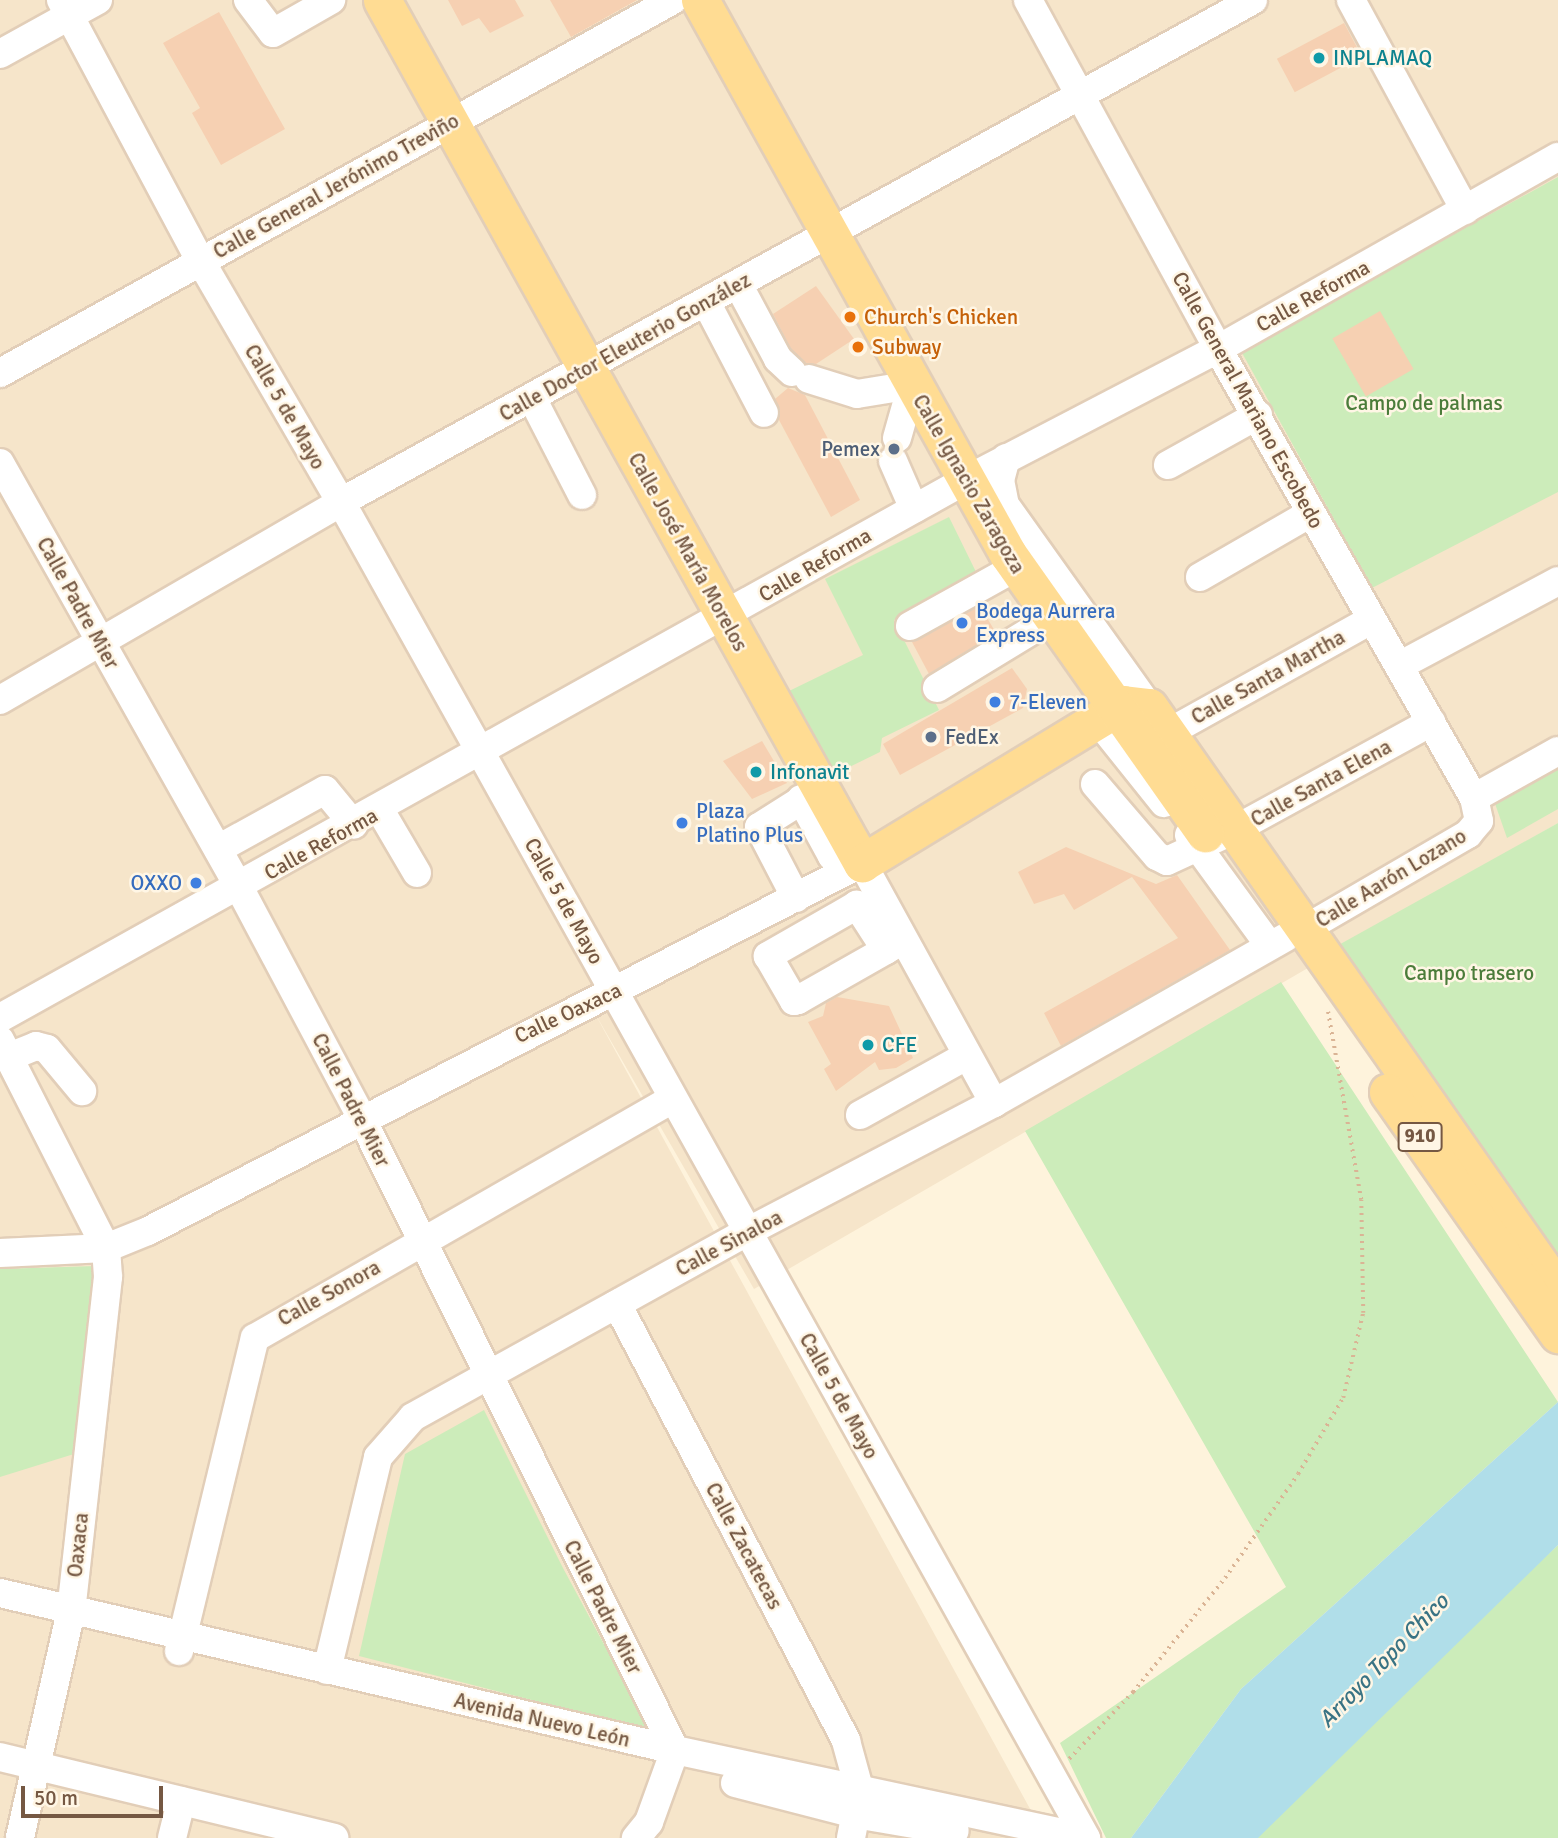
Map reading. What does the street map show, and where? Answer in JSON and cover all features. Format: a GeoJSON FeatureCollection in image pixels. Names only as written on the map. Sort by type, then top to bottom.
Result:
{"type":"FeatureCollection","features":[{"type":"Feature","properties":{"kind":"main road","name":"Calle José María Morelos"},"geometry":{"type":"LineString","coordinates":[[382,0],[725,617],[810,794],[862,863]]}},
{"type":"Feature","properties":{"kind":"main road","name":"Calle Ignacio Zaragoza"},"geometry":{"type":"LineString","coordinates":[[700,0],[964,481],[1052,618],[1127,707],[1215,840]]}},
{"type":"Feature","properties":{"kind":"main road","name":"Calle Ignacio Zaragoza"},"geometry":{"type":"LineString","coordinates":[[1127,707],[1215,840]]}},
{"type":"Feature","properties":{"kind":"main road","name":"Calle Oaxaca"},"geometry":{"type":"LineString","coordinates":[[862,863],[1127,707]]}},
{"type":"Feature","properties":{"kind":"main road","name":"910"},"geometry":{"type":"LineString","coordinates":[[1215,840],[1286,938],[1558,1290]]}},
{"type":"Feature","properties":{"kind":"main road","name":"910"},"geometry":{"type":"LineString","coordinates":[[1286,938],[1326,1003],[1558,1334]]}},
{"type":"Feature","properties":{"kind":"street"},"geometry":{"type":"LineString","coordinates":[[0,54],[65,8],[98,0]]}},
{"type":"Feature","properties":{"kind":"street"},"geometry":{"type":"LineString","coordinates":[[247,0],[274,33],[331,0]]}},
{"type":"Feature","properties":{"kind":"street","name":"Calle General Jerónimo Treviño"},"geometry":{"type":"LineString","coordinates":[[0,373],[673,0]]}},
{"type":"Feature","properties":{"kind":"street","name":"Calle General Mariano Escobedo"},"geometry":{"type":"LineString","coordinates":[[1028,0],[1218,349],[1474,797]]}},
{"type":"Feature","properties":{"kind":"street","name":"Calle Doctor Eleuterio González"},"geometry":{"type":"LineString","coordinates":[[0,699],[341,502],[1253,0]]}},
{"type":"Feature","properties":{"kind":"street"},"geometry":{"type":"LineString","coordinates":[[1351,0],[1465,210]]}},
{"type":"Feature","properties":{"kind":"street","name":"Calle 5 de Mayo"},"geometry":{"type":"LineString","coordinates":[[65,8],[200,260],[341,502],[614,991],[671,1100],[732,1204],[1086,1838]]}},
{"type":"Feature","properties":{"kind":"street","name":"Calle Reforma"},"geometry":{"type":"LineString","coordinates":[[0,1018],[240,889],[964,481],[1218,349],[1558,157]]}},
{"type":"Feature","properties":{"kind":"street"},"geometry":{"type":"LineString","coordinates":[[738,284],[778,359],[801,375],[857,394],[912,385],[895,450],[914,509]]}},
{"type":"Feature","properties":{"kind":"street"},"geometry":{"type":"LineString","coordinates":[[706,302],[764,413]]}},
{"type":"Feature","properties":{"kind":"street"},"geometry":{"type":"LineString","coordinates":[[532,398],[582,495]]}},
{"type":"Feature","properties":{"kind":"street"},"geometry":{"type":"LineString","coordinates":[[1168,465],[1258,415]]}},
{"type":"Feature","properties":{"kind":"street","name":"Calle Ignacio Zaragoza"},"geometry":{"type":"LineString","coordinates":[[1006,458],[1000,480],[1005,505],[1127,707]]}},
{"type":"Feature","properties":{"kind":"street","name":"Calle Padre Mier"},"geometry":{"type":"LineString","coordinates":[[0,463],[218,849],[361,1117],[672,1758]]}},
{"type":"Feature","properties":{"kind":"street"},"geometry":{"type":"LineString","coordinates":[[1200,577],[1311,513]]}},
{"type":"Feature","properties":{"kind":"street"},"geometry":{"type":"LineString","coordinates":[[910,626],[1017,567]]}},
{"type":"Feature","properties":{"kind":"street"},"geometry":{"type":"LineString","coordinates":[[1399,666],[1558,581]]}},
{"type":"Feature","properties":{"kind":"street"},"geometry":{"type":"LineString","coordinates":[[937,688],[1052,618]]}},
{"type":"Feature","properties":{"kind":"street","name":"Calle Santa Martha"},"geometry":{"type":"LineString","coordinates":[[1127,707],[1371,620]]}},
{"type":"Feature","properties":{"kind":"street","name":"Calle Santa Elena"},"geometry":{"type":"LineString","coordinates":[[1095,784],[1162,860],[1215,840],[1431,722]]}},
{"type":"Feature","properties":{"kind":"street","name":"Calle Aarón Lozano"},"geometry":{"type":"LineString","coordinates":[[1286,938],[1468,834],[1479,821],[1474,797],[1558,751]]}},
{"type":"Feature","properties":{"kind":"street"},"geometry":{"type":"LineString","coordinates":[[218,849],[325,790],[354,825]]}},
{"type":"Feature","properties":{"kind":"street"},"geometry":{"type":"LineString","coordinates":[[810,794],[759,827],[805,892],[828,919]]}},
{"type":"Feature","properties":{"kind":"street"},"geometry":{"type":"LineString","coordinates":[[380,810],[417,873]]}},
{"type":"Feature","properties":{"kind":"street","name":"Calle Oaxaca"},"geometry":{"type":"LineString","coordinates":[[0,1253],[106,1248],[148,1231],[361,1117],[759,918],[862,863]]}},
{"type":"Feature","properties":{"kind":"street","name":"Calle José María Morelos"},"geometry":{"type":"LineString","coordinates":[[862,863],[894,945],[994,1103]]}},
{"type":"Feature","properties":{"kind":"street"},"geometry":{"type":"LineString","coordinates":[[852,906],[862,908],[894,945],[794,1001],[769,961],[774,949],[828,919],[852,906]]}},
{"type":"Feature","properties":{"kind":"street"},"geometry":{"type":"LineString","coordinates":[[759,918],[774,949]]}},
{"type":"Feature","properties":{"kind":"street","name":"Calle Sinaloa"},"geometry":{"type":"LineString","coordinates":[[329,1677],[381,1449],[413,1417],[747,1232],[994,1103],[1286,938]]}},
{"type":"Feature","properties":{"kind":"street"},"geometry":{"type":"LineString","coordinates":[[82,1091],[47,1049],[36,1046],[4,1049],[106,1248]]}},
{"type":"Feature","properties":{"kind":"street"},"geometry":{"type":"LineString","coordinates":[[860,1115],[966,1056]]}},
{"type":"Feature","properties":{"kind":"street","name":"Calle Sonora"},"geometry":{"type":"LineString","coordinates":[[181,1644],[255,1338],[671,1100]]}},
{"type":"Feature","properties":{"kind":"street"},"geometry":{"type":"LineString","coordinates":[[732,1204],[753,1217],[781,1215]]}},
{"type":"Feature","properties":{"kind":"street","name":"Oaxaca"},"geometry":{"type":"LineString","coordinates":[[20,1838],[70,1618],[108,1277],[106,1248]]}},
{"type":"Feature","properties":{"kind":"street","name":"Calle Zacatecas"},"geometry":{"type":"LineString","coordinates":[[617,1304],[846,1741],[856,1814]]}},
{"type":"Feature","properties":{"kind":"street","name":"Avenida Nuevo León"},"geometry":{"type":"LineString","coordinates":[[0,1593],[70,1618],[672,1758],[856,1814],[1020,1826],[1086,1838]]}},
{"type":"Feature","properties":{"kind":"street"},"geometry":{"type":"LineString","coordinates":[[0,1610],[70,1618]]}},
{"type":"Feature","properties":{"kind":"street"},"geometry":{"type":"LineString","coordinates":[[0,1757],[334,1838]]}},
{"type":"Feature","properties":{"kind":"street"},"geometry":{"type":"LineString","coordinates":[[636,1838],[649,1822],[672,1758]]}},
{"type":"Feature","properties":{"kind":"street"},"geometry":{"type":"LineString","coordinates":[[172,1838],[180,1801]]}},
{"type":"Feature","properties":{"kind":"path"},"geometry":{"type":"LineString","coordinates":[[1058,1790],[1072,1751],[1133,1692],[1225,1578],[1298,1474],[1343,1398],[1363,1313],[1361,1200],[1326,1003]]}},
{"type":"Feature","properties":{"kind":"shaded area"},"geometry":{"type":"Polygon","coordinates":[[[0,0],[1558,0],[1558,823],[754,1289],[593,1010],[1046,1838],[0,1838],[0,0]]]}},
{"type":"Feature","properties":{"kind":"green space","name":"Campo de palmas"},"geometry":{"type":"Polygon","coordinates":[[[1558,177],[1558,492],[1372,588],[1241,351],[1558,177]]]}},
{"type":"Feature","properties":{"kind":"green space"},"geometry":{"type":"Polygon","coordinates":[[[949,517],[979,578],[894,620],[939,710],[882,738],[880,752],[829,777],[787,692],[863,655],[825,579],[949,517]]]}},
{"type":"Feature","properties":{"kind":"green space"},"geometry":{"type":"Polygon","coordinates":[[[1558,760],[1558,809],[1507,838],[1492,795],[1558,760]]]}},
{"type":"Feature","properties":{"kind":"green space","name":"Campo trasero"},"geometry":{"type":"Polygon","coordinates":[[[1558,823],[1558,1261],[1335,947],[1558,823]]]}},
{"type":"Feature","properties":{"kind":"green space"},"geometry":{"type":"Polygon","coordinates":[[[1281,982],[1558,1402],[1241,1689],[1131,1838],[1106,1838],[1060,1743],[1286,1587],[1025,1131],[1281,982]]]}},
{"type":"Feature","properties":{"kind":"green space"},"geometry":{"type":"Polygon","coordinates":[[[96,1266],[74,1454],[0,1477],[0,1269],[96,1266]]]}},
{"type":"Feature","properties":{"kind":"green space"},"geometry":{"type":"Polygon","coordinates":[[[484,1410],[563,1568],[650,1730],[359,1656],[405,1454],[484,1410]]]}},
{"type":"Feature","properties":{"kind":"green space"},"geometry":{"type":"Polygon","coordinates":[[[1558,1545],[1558,1838],[1253,1838],[1475,1622],[1558,1545]]]}},
{"type":"Feature","properties":{"kind":"water","name":"Arroyo Topo Chico"},"geometry":{"type":"Polygon","coordinates":[[[1558,1402],[1558,1545],[1258,1838],[1131,1838],[1241,1689],[1558,1402]]]}},
{"type":"Feature","properties":{"kind":"building"},"geometry":{"type":"Polygon","coordinates":[[[448,0],[515,0],[524,16],[490,33],[479,18],[462,26],[448,0]]]}},
{"type":"Feature","properties":{"kind":"building"},"geometry":{"type":"Polygon","coordinates":[[[550,0],[637,0],[571,37],[550,0]]]}},
{"type":"Feature","properties":{"kind":"building"},"geometry":{"type":"Polygon","coordinates":[[[219,12],[285,129],[221,165],[192,113],[200,108],[163,43],[219,12]]]}},
{"type":"Feature","properties":{"kind":"building","name":"INPLAMAQ"},"geometry":{"type":"Polygon","coordinates":[[[1344,23],[1362,57],[1295,92],[1277,59],[1344,23]]]}},
{"type":"Feature","properties":{"kind":"building"},"geometry":{"type":"Polygon","coordinates":[[[816,286],[854,339],[816,364],[805,363],[791,349],[773,314],[816,286]]]}},
{"type":"Feature","properties":{"kind":"building"},"geometry":{"type":"Polygon","coordinates":[[[1380,311],[1414,369],[1366,397],[1332,338],[1380,311]]]}},
{"type":"Feature","properties":{"kind":"building"},"geometry":{"type":"Polygon","coordinates":[[[788,388],[805,395],[860,500],[831,517],[779,420],[775,399],[788,388]]]}},
{"type":"Feature","properties":{"kind":"building","name":"Bodega Aurrera Express"},"geometry":{"type":"Polygon","coordinates":[[[980,606],[996,633],[929,674],[912,642],[980,606]]]}},
{"type":"Feature","properties":{"kind":"building"},"geometry":{"type":"Polygon","coordinates":[[[1012,668],[1027,689],[1023,708],[900,775],[883,744],[1012,668]]]}},
{"type":"Feature","properties":{"kind":"building","name":"Infonavit"},"geometry":{"type":"Polygon","coordinates":[[[762,741],[787,783],[752,799],[723,761],[762,741]]]}},
{"type":"Feature","properties":{"kind":"building"},"geometry":{"type":"Polygon","coordinates":[[[1066,847],[1156,884],[1177,875],[1230,950],[1061,1046],[1044,1013],[1178,938],[1132,877],[1074,910],[1064,894],[1034,904],[1018,872],[1066,847]]]}},
{"type":"Feature","properties":{"kind":"building","name":"CFE"},"geometry":{"type":"Polygon","coordinates":[[[837,997],[889,1006],[913,1058],[896,1068],[879,1070],[875,1062],[836,1091],[824,1069],[831,1064],[808,1022],[823,1016],[826,1003],[837,997]]]}},
{"type":"Feature","properties":{"kind":"place","name":"INPLAMAQ"},"geometry":{"type":"Point","coordinates":[1319,58]}},
{"type":"Feature","properties":{"kind":"place","name":"Church's Chicken"},"geometry":{"type":"Point","coordinates":[850,317]}},
{"type":"Feature","properties":{"kind":"place","name":"Subway"},"geometry":{"type":"Point","coordinates":[858,347]}},
{"type":"Feature","properties":{"kind":"place","name":"Pemex"},"geometry":{"type":"Point","coordinates":[894,449]}},
{"type":"Feature","properties":{"kind":"place","name":"Bodega Aurrera Express"},"geometry":{"type":"Point","coordinates":[962,623]}},
{"type":"Feature","properties":{"kind":"place","name":"7-Eleven"},"geometry":{"type":"Point","coordinates":[995,702]}},
{"type":"Feature","properties":{"kind":"place","name":"FedEx"},"geometry":{"type":"Point","coordinates":[931,737]}},
{"type":"Feature","properties":{"kind":"place","name":"Infonavit"},"geometry":{"type":"Point","coordinates":[756,772]}},
{"type":"Feature","properties":{"kind":"place","name":"Plaza Platino Plus"},"geometry":{"type":"Point","coordinates":[682,823]}},
{"type":"Feature","properties":{"kind":"place","name":"OXXO"},"geometry":{"type":"Point","coordinates":[196,883]}},
{"type":"Feature","properties":{"kind":"place","name":"CFE"},"geometry":{"type":"Point","coordinates":[868,1045]}}]}
